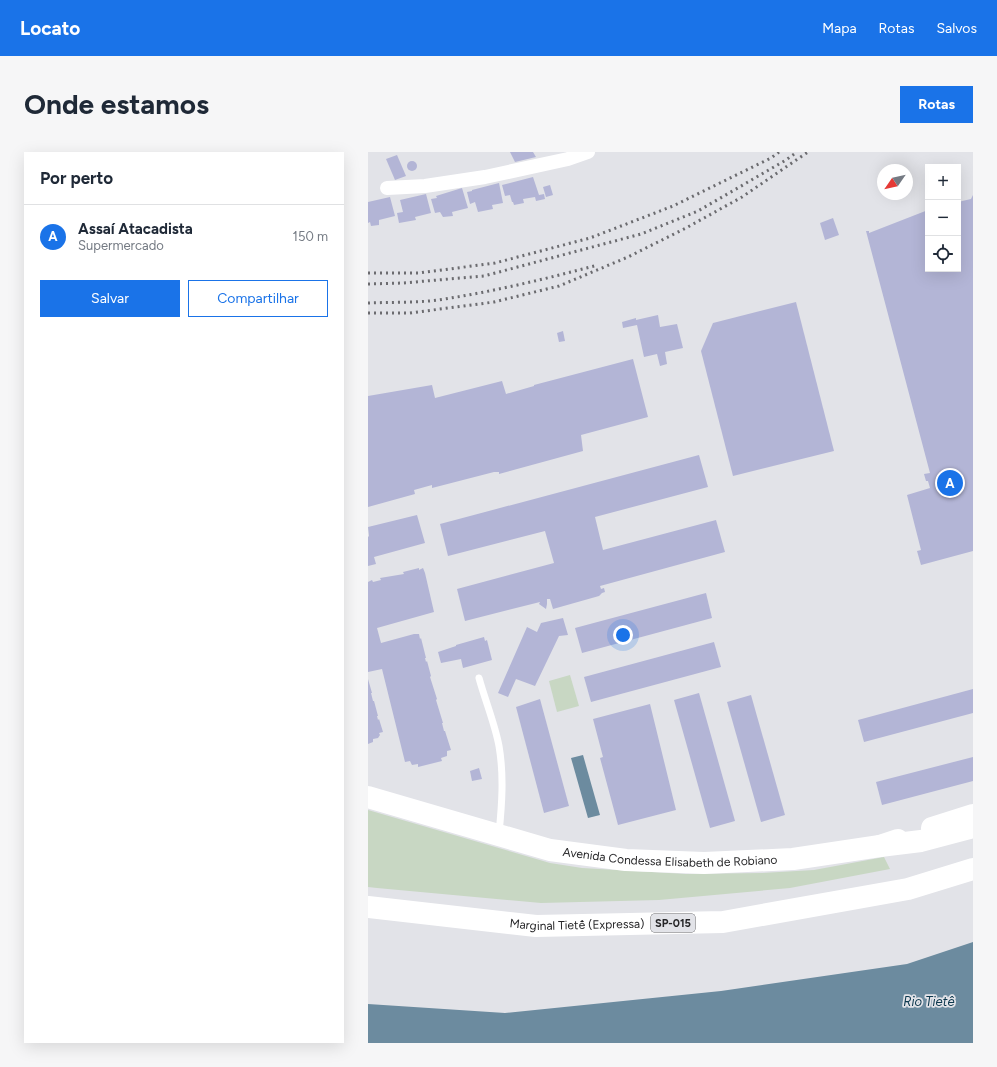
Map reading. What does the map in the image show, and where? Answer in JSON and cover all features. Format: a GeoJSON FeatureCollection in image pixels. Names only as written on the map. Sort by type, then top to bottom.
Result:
{"type":"FeatureCollection","features":[{"type":"Feature","properties":{"kind":"highway","name":"Avenida Condessa Elisabeth de Robiano"},"geometry":{"type":"LineString","coordinates":[[368,797],[550,850],[626,860],[704,863],[793,859],[880,846],[973,815]]}},
{"type":"Feature","properties":{"kind":"highway"},"geometry":{"type":"LineString","coordinates":[[880,846],[921,841],[973,827]]}},
{"type":"Feature","properties":{"kind":"highway","name":"Marginal Tietê (Expressa)"},"geometry":{"type":"LineString","coordinates":[[368,907],[536,926],[722,922],[908,889],[973,869]]}},
{"type":"Feature","properties":{"kind":"street"},"geometry":{"type":"LineString","coordinates":[[387,188],[425,186],[485,177],[568,159],[588,152]]}},
{"type":"Feature","properties":{"kind":"lane"},"geometry":{"type":"LineString","coordinates":[[479,678],[499,745],[502,770],[502,804],[499,835]]}},
{"type":"Feature","properties":{"kind":"green space"},"geometry":{"type":"Polygon","coordinates":[[[570,675],[579,706],[557,712],[549,681],[570,675]]]}},
{"type":"Feature","properties":{"kind":"green space"},"geometry":{"type":"Polygon","coordinates":[[[368,810],[550,863],[582,868],[686,874],[762,873],[814,870],[884,857],[890,869],[790,888],[659,900],[541,903],[368,887],[368,810]]]}},
{"type":"Feature","properties":{"kind":"water"},"geometry":{"type":"Polygon","coordinates":[[[583,755],[600,815],[588,818],[571,758],[583,755]]]}},
{"type":"Feature","properties":{"kind":"water","name":"Rio Tietê"},"geometry":{"type":"Polygon","coordinates":[[[973,942],[973,1043],[368,1043],[368,1004],[505,1013],[721,991],[907,964],[973,942]]]}},
{"type":"Feature","properties":{"kind":"building"},"geometry":{"type":"Polygon","coordinates":[[[510,152],[533,152],[536,157],[515,162],[510,152]]]}},
{"type":"Feature","properties":{"kind":"building"},"geometry":{"type":"Polygon","coordinates":[[[397,155],[406,176],[395,180],[386,159],[397,155]]]}},
{"type":"Feature","properties":{"kind":"building"},"geometry":{"type":"Polygon","coordinates":[[[410,161],[414,161],[416,162],[416,170],[410,171],[407,168],[407,164],[410,161]]]}},
{"type":"Feature","properties":{"kind":"building"},"geometry":{"type":"Polygon","coordinates":[[[533,177],[539,195],[544,194],[545,199],[536,201],[535,197],[523,199],[524,203],[514,205],[510,195],[505,196],[502,185],[533,177]]]}},
{"type":"Feature","properties":{"kind":"building"},"geometry":{"type":"Polygon","coordinates":[[[499,183],[503,203],[492,205],[493,209],[478,212],[475,202],[470,204],[467,192],[499,183]]]}},
{"type":"Feature","properties":{"kind":"building"},"geometry":{"type":"Polygon","coordinates":[[[550,185],[553,195],[546,197],[543,187],[550,185]]]}},
{"type":"Feature","properties":{"kind":"building"},"geometry":{"type":"Polygon","coordinates":[[[462,188],[468,208],[452,212],[453,216],[443,217],[440,212],[435,213],[431,199],[462,188]]]}},
{"type":"Feature","properties":{"kind":"building"},"geometry":{"type":"Polygon","coordinates":[[[426,194],[431,213],[415,217],[416,220],[399,223],[397,213],[403,212],[400,200],[426,194]]]}},
{"type":"Feature","properties":{"kind":"building"},"geometry":{"type":"Polygon","coordinates":[[[973,195],[973,551],[921,565],[917,551],[921,550],[907,495],[930,488],[924,474],[930,473],[866,231],[869,231],[869,233],[925,211],[925,272],[961,272],[961,201],[971,199],[973,195]]]}},
{"type":"Feature","properties":{"kind":"building"},"geometry":{"type":"Polygon","coordinates":[[[390,197],[395,216],[379,220],[379,225],[371,226],[370,222],[368,223],[368,202],[390,197]]]}},
{"type":"Feature","properties":{"kind":"building"},"geometry":{"type":"Polygon","coordinates":[[[833,218],[839,235],[825,240],[820,223],[833,218]]]}},
{"type":"Feature","properties":{"kind":"building"},"geometry":{"type":"Polygon","coordinates":[[[796,302],[834,451],[733,476],[701,351],[713,323],[796,302]]]}},
{"type":"Feature","properties":{"kind":"building"},"geometry":{"type":"Polygon","coordinates":[[[658,315],[660,327],[677,324],[683,348],[665,352],[667,364],[660,366],[657,354],[644,357],[637,325],[623,328],[622,322],[636,318],[636,320],[658,315]]]}},
{"type":"Feature","properties":{"kind":"building"},"geometry":{"type":"Polygon","coordinates":[[[563,331],[565,341],[559,342],[557,333],[563,331]]]}},
{"type":"Feature","properties":{"kind":"building"},"geometry":{"type":"Polygon","coordinates":[[[633,359],[648,417],[581,435],[583,451],[499,474],[499,472],[494,472],[432,488],[432,485],[414,490],[415,494],[368,507],[368,396],[432,385],[435,398],[502,381],[506,394],[534,385],[633,359]]]}},
{"type":"Feature","properties":{"kind":"building"},"geometry":{"type":"Polygon","coordinates":[[[699,455],[708,487],[595,517],[603,550],[716,520],[725,552],[600,586],[601,589],[604,588],[605,592],[599,596],[553,609],[550,599],[547,599],[546,609],[539,604],[540,602],[465,621],[457,589],[554,563],[545,531],[448,556],[440,524],[699,455]]]}},
{"type":"Feature","properties":{"kind":"building"},"geometry":{"type":"Polygon","coordinates":[[[417,515],[425,543],[374,557],[376,564],[368,566],[368,527],[417,515]]]}},
{"type":"Feature","properties":{"kind":"building"},"geometry":{"type":"Polygon","coordinates":[[[419,568],[419,570],[423,568],[425,573],[434,612],[377,628],[381,643],[414,634],[419,634],[420,639],[421,638],[444,731],[451,750],[447,751],[447,756],[441,758],[442,761],[418,767],[418,764],[412,765],[410,761],[405,762],[382,669],[368,672],[368,582],[372,580],[373,582],[381,580],[380,578],[404,574],[403,572],[419,568]]]}},
{"type":"Feature","properties":{"kind":"building"},"geometry":{"type":"Polygon","coordinates":[[[706,593],[712,618],[582,653],[575,628],[706,593]]]}},
{"type":"Feature","properties":{"kind":"building"},"geometry":{"type":"Polygon","coordinates":[[[563,618],[568,635],[559,636],[535,686],[516,679],[508,697],[498,693],[527,627],[537,632],[541,623],[563,618]]]}},
{"type":"Feature","properties":{"kind":"building"},"geometry":{"type":"Polygon","coordinates":[[[484,637],[485,641],[487,640],[492,660],[463,668],[461,659],[441,663],[438,652],[484,637]]]}},
{"type":"Feature","properties":{"kind":"building"},"geometry":{"type":"Polygon","coordinates":[[[714,642],[721,667],[591,702],[584,677],[714,642]]]}},
{"type":"Feature","properties":{"kind":"building"},"geometry":{"type":"Polygon","coordinates":[[[368,679],[378,720],[379,719],[383,732],[379,733],[380,735],[378,738],[373,739],[373,742],[368,744],[368,679]]]}},
{"type":"Feature","properties":{"kind":"building"},"geometry":{"type":"Polygon","coordinates":[[[973,689],[973,713],[864,742],[858,720],[973,689]]]}},
{"type":"Feature","properties":{"kind":"building"},"geometry":{"type":"Polygon","coordinates":[[[699,693],[735,821],[710,828],[674,700],[699,693]]]}},
{"type":"Feature","properties":{"kind":"building"},"geometry":{"type":"Polygon","coordinates":[[[751,695],[785,815],[761,822],[727,702],[751,695]]]}},
{"type":"Feature","properties":{"kind":"building"},"geometry":{"type":"Polygon","coordinates":[[[540,699],[569,806],[544,813],[516,707],[540,699]]]}},
{"type":"Feature","properties":{"kind":"building"},"geometry":{"type":"Polygon","coordinates":[[[650,704],[676,810],[618,825],[600,758],[603,757],[593,719],[650,704]]]}},
{"type":"Feature","properties":{"kind":"building"},"geometry":{"type":"Polygon","coordinates":[[[973,757],[973,781],[882,805],[876,782],[973,757]]]}},
{"type":"Feature","properties":{"kind":"building"},"geometry":{"type":"Polygon","coordinates":[[[479,768],[482,779],[472,781],[470,771],[479,768]]]}},
{"type":"Feature","properties":{"kind":"railway"},"geometry":{"type":"LineString","coordinates":[[368,273],[419,273],[495,263],[590,238],[673,206],[771,158],[779,152]]}},
{"type":"Feature","properties":{"kind":"railway"},"geometry":{"type":"LineString","coordinates":[[368,284],[403,283],[484,276],[641,234],[698,211],[786,160],[797,152]]}},
{"type":"Feature","properties":{"kind":"railway"},"geometry":{"type":"LineString","coordinates":[[368,313],[410,313],[494,302],[559,286],[628,257],[686,228],[742,197],[808,152]]}},
{"type":"Feature","properties":{"kind":"railway"},"geometry":{"type":"LineString","coordinates":[[368,303],[421,302],[458,297],[518,285],[598,265]]}},
{"type":"Feature","properties":{"kind":"place","name":"Assaí Atacadista"},"geometry":{"type":"Point","coordinates":[950,483]}}]}
